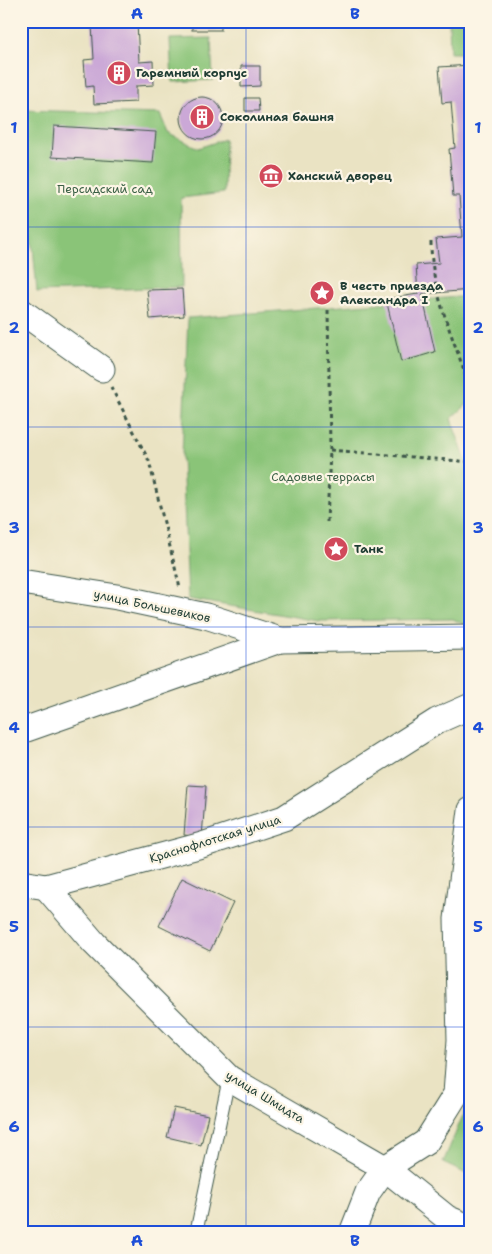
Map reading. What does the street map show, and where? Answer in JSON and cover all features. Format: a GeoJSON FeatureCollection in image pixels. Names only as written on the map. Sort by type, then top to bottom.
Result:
{"type":"FeatureCollection","features":[{"type":"Feature","properties":{"kind":"street"},"geometry":{"type":"LineString","coordinates":[[21,311],[102,369]]}},
{"type":"Feature","properties":{"kind":"street","name":"улица Большевиков"},"geometry":{"type":"LineString","coordinates":[[21,582],[117,597],[206,616],[280,640]]}},
{"type":"Feature","properties":{"kind":"street"},"geometry":{"type":"LineString","coordinates":[[21,731],[280,640],[471,637]]}},
{"type":"Feature","properties":{"kind":"street","name":"Краснофлотская улица"},"geometry":{"type":"LineString","coordinates":[[21,883],[46,887],[202,845],[284,818],[437,722],[471,706]]}},
{"type":"Feature","properties":{"kind":"street"},"geometry":{"type":"LineString","coordinates":[[352,1233],[368,1192],[385,1168],[426,1142],[456,1094],[460,1040],[456,918],[471,810]]}},
{"type":"Feature","properties":{"kind":"street","name":"улица Шмидта"},"geometry":{"type":"LineString","coordinates":[[46,887],[94,943],[229,1078],[385,1168],[449,1226],[471,1228]]}},
{"type":"Feature","properties":{"kind":"lane"},"geometry":{"type":"LineString","coordinates":[[196,1233],[229,1078]]}},
{"type":"Feature","properties":{"kind":"path"},"geometry":{"type":"LineString","coordinates":[[431,242],[431,264],[436,293],[468,383],[471,386]]}},
{"type":"Feature","properties":{"kind":"path"},"geometry":{"type":"LineString","coordinates":[[326,522],[330,450],[328,308]]}},
{"type":"Feature","properties":{"kind":"path"},"geometry":{"type":"LineString","coordinates":[[102,369],[149,461],[185,612]]}},
{"type":"Feature","properties":{"kind":"path"},"geometry":{"type":"LineString","coordinates":[[330,450],[471,462]]}},
{"type":"Feature","properties":{"kind":"green space"},"geometry":{"type":"Polygon","coordinates":[[[449,21],[471,21],[471,53],[450,53],[449,21]]]}},
{"type":"Feature","properties":{"kind":"green space"},"geometry":{"type":"Polygon","coordinates":[[[211,38],[213,80],[172,82],[170,39],[211,38]]]}},
{"type":"Feature","properties":{"kind":"green space","name":"Персидский сад"},"geometry":{"type":"Polygon","coordinates":[[[21,110],[160,114],[168,133],[198,148],[225,139],[224,193],[181,198],[182,287],[37,292],[21,110]]]}},
{"type":"Feature","properties":{"kind":"green space","name":"Садовые террасы"},"geometry":{"type":"Polygon","coordinates":[[[471,296],[471,401],[451,419],[471,475],[471,628],[453,619],[319,621],[188,599],[182,455],[188,318],[471,296]]]}},
{"type":"Feature","properties":{"kind":"green space"},"geometry":{"type":"Polygon","coordinates":[[[471,1096],[471,1176],[443,1163],[471,1096]]]}},
{"type":"Feature","properties":{"kind":"building"},"geometry":{"type":"Polygon","coordinates":[[[192,21],[221,21],[221,30],[192,30],[192,21]]]}},
{"type":"Feature","properties":{"kind":"building","name":"Гаремный корпус"},"geometry":{"type":"Polygon","coordinates":[[[137,22],[139,62],[153,61],[154,85],[136,86],[136,102],[94,104],[93,86],[86,87],[84,60],[94,59],[92,25],[137,22]]]}},
{"type":"Feature","properties":{"kind":"building"},"geometry":{"type":"Polygon","coordinates":[[[471,65],[471,290],[422,294],[435,352],[401,362],[386,299],[418,294],[416,265],[439,263],[436,239],[462,237],[459,196],[453,196],[449,149],[455,148],[451,102],[442,103],[439,67],[471,65]]]}},
{"type":"Feature","properties":{"kind":"building"},"geometry":{"type":"Polygon","coordinates":[[[241,66],[260,66],[260,86],[241,87],[241,66]]]}},
{"type":"Feature","properties":{"kind":"building","name":"Соколиная башня"},"geometry":{"type":"Polygon","coordinates":[[[198,97],[206,97],[217,103],[223,118],[217,133],[206,139],[198,139],[187,133],[181,122],[181,114],[187,103],[198,97]]]}},
{"type":"Feature","properties":{"kind":"building"},"geometry":{"type":"Polygon","coordinates":[[[245,98],[258,98],[259,111],[245,111],[245,98]]]}},
{"type":"Feature","properties":{"kind":"building"},"geometry":{"type":"Polygon","coordinates":[[[54,126],[156,132],[153,163],[52,157],[54,126]]]}},
{"type":"Feature","properties":{"kind":"building"},"geometry":{"type":"Polygon","coordinates":[[[182,289],[184,316],[150,319],[147,290],[182,289]]]}},
{"type":"Feature","properties":{"kind":"building"},"geometry":{"type":"Polygon","coordinates":[[[188,785],[206,786],[202,837],[184,835],[188,785]]]}},
{"type":"Feature","properties":{"kind":"building"},"geometry":{"type":"Polygon","coordinates":[[[182,878],[233,903],[210,951],[159,926],[182,878]]]}},
{"type":"Feature","properties":{"kind":"building"},"geometry":{"type":"Polygon","coordinates":[[[174,1108],[208,1115],[201,1145],[167,1137],[174,1108]]]}},
{"type":"Feature","properties":{"kind":"place","name":"Гаремный корпус"},"geometry":{"type":"Point","coordinates":[119,73]}},
{"type":"Feature","properties":{"kind":"place","name":"Соколиная башня"},"geometry":{"type":"Point","coordinates":[202,117]}},
{"type":"Feature","properties":{"kind":"place","name":"Ханский дворец"},"geometry":{"type":"Point","coordinates":[271,176]}},
{"type":"Feature","properties":{"kind":"place","name":"В честь приезда Александра I"},"geometry":{"type":"Point","coordinates":[322,293]}},
{"type":"Feature","properties":{"kind":"place","name":"Танк"},"geometry":{"type":"Point","coordinates":[336,549]}}]}
